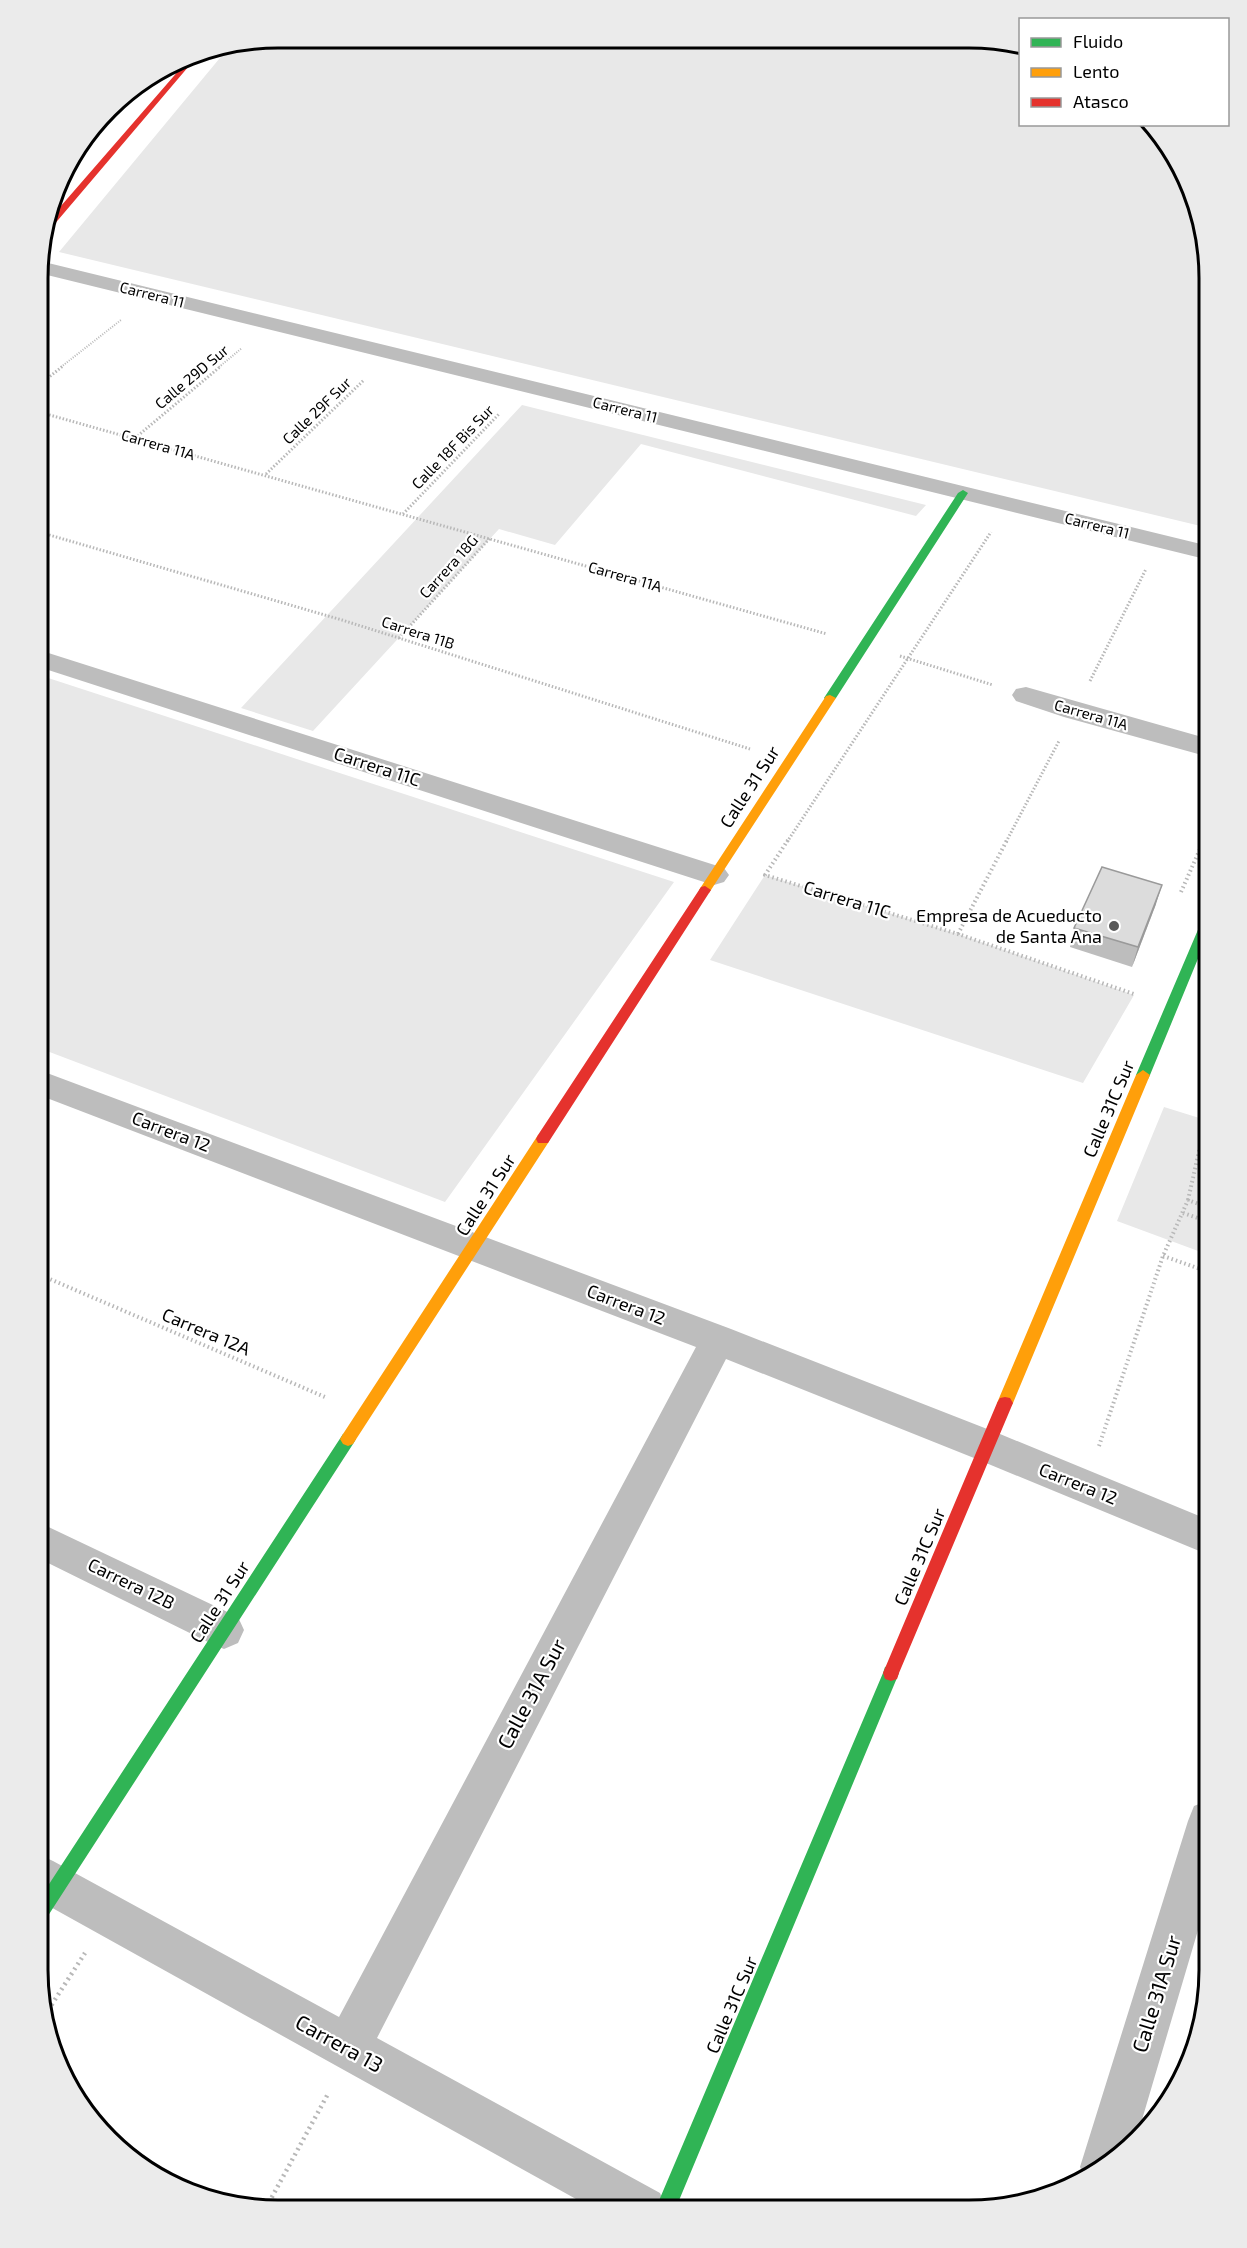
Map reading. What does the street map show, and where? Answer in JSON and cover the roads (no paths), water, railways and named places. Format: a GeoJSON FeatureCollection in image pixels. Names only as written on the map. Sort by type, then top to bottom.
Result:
{"type":"FeatureCollection","features":[{"type":"Feature","properties":{"kind":"street"},"geometry":{"type":"LineString","coordinates":[[57,216],[185,68]]}},
{"type":"Feature","properties":{"kind":"street","name":"Carrera 11"},"geometry":{"type":"LineString","coordinates":[[48,269],[1199,551]]}},
{"type":"Feature","properties":{"kind":"street","name":"Calle 31 Sur"},"geometry":{"type":"LineString","coordinates":[[48,1887],[224,1630],[963,493]]}},
{"type":"Feature","properties":{"kind":"street","name":"Carrera 11C"},"geometry":{"type":"LineString","coordinates":[[48,661],[714,875]]}},
{"type":"Feature","properties":{"kind":"street","name":"Carrera 11A"},"geometry":{"type":"LineString","coordinates":[[1026,695],[1074,711],[1199,745]]}},
{"type":"Feature","properties":{"kind":"street","name":"Calle 31C Sur"},"geometry":{"type":"LineString","coordinates":[[669,2200],[1199,942]]}},
{"type":"Feature","properties":{"kind":"street","name":"Carrera 12"},"geometry":{"type":"LineString","coordinates":[[48,1085],[718,1340],[987,1446],[1199,1534]]}},
{"type":"Feature","properties":{"kind":"street","name":"Calle 31A Sur"},"geometry":{"type":"LineString","coordinates":[[341,2064],[718,1340]]}},
{"type":"Feature","properties":{"kind":"street","name":"Carrera 12B"},"geometry":{"type":"LineString","coordinates":[[48,1544],[224,1630]]}},
{"type":"Feature","properties":{"kind":"street","name":"Calle 31A Sur"},"geometry":{"type":"LineString","coordinates":[[1108,2152],[1199,1854]]}},
{"type":"Feature","properties":{"kind":"street","name":"Carrera 13"},"geometry":{"type":"LineString","coordinates":[[48,1895],[341,2064],[622,2200]]}},
{"type":"Feature","properties":{"kind":"place","name":"Empresa de Acueducto de Santa Ana"},"geometry":{"type":"Point","coordinates":[1114,926]}}]}
